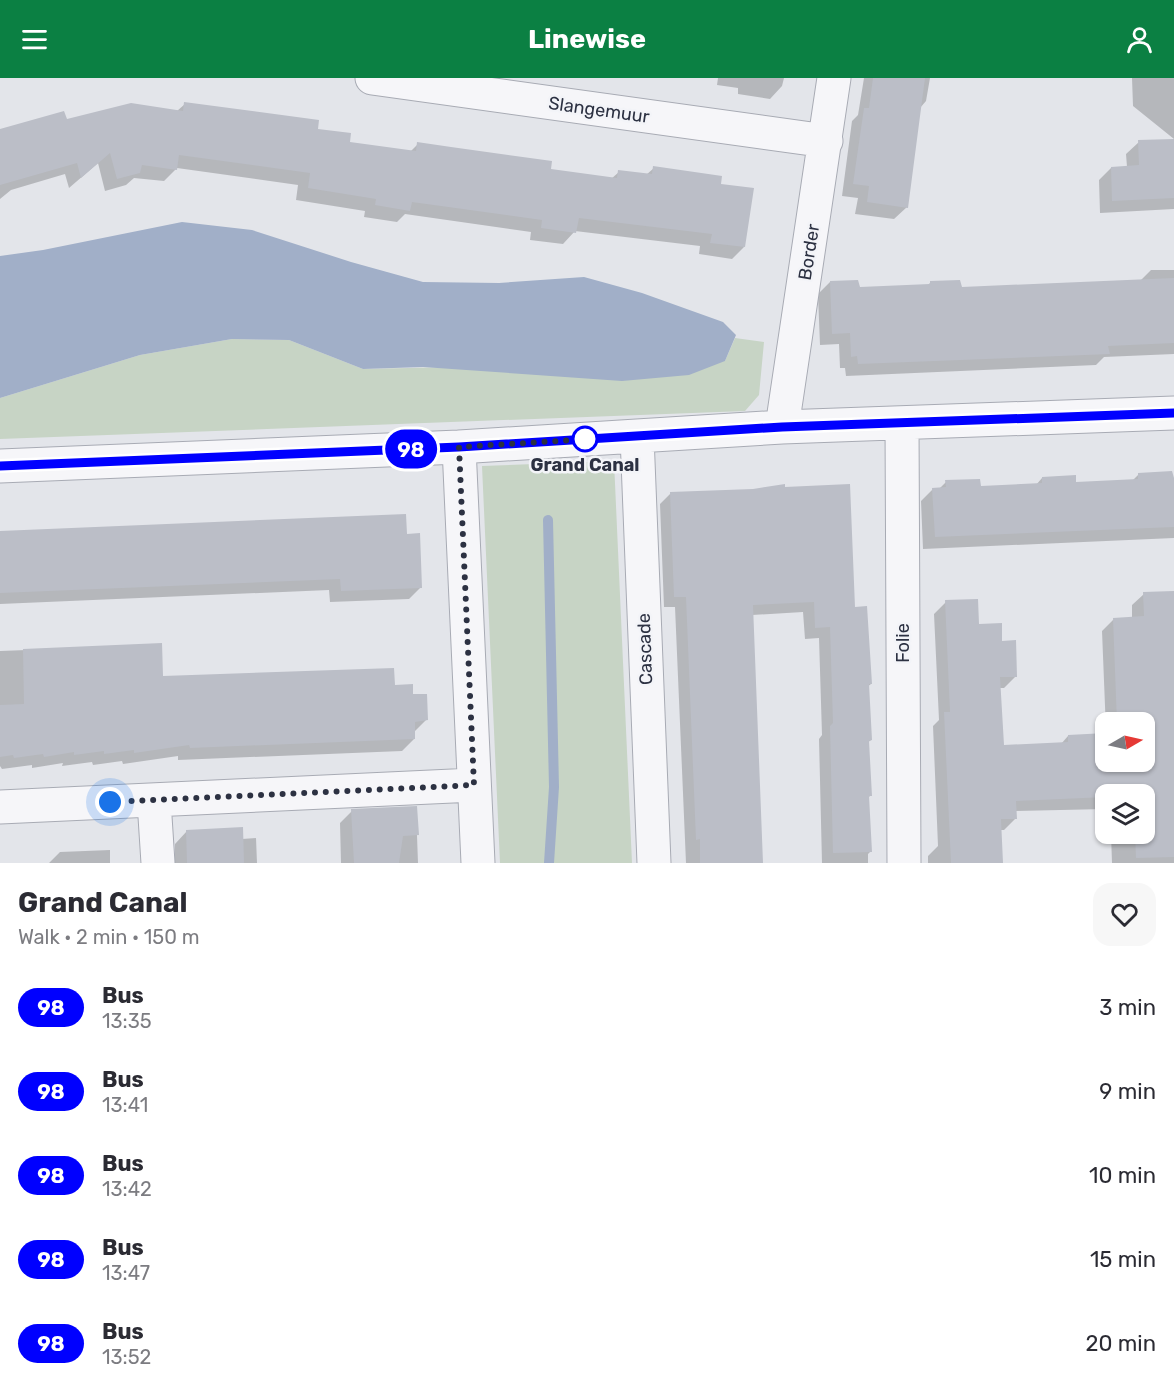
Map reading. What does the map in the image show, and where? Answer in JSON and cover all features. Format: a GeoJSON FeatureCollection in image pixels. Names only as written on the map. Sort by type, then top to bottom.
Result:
{"type":"FeatureCollection","features":[{"type":"Feature","properties":{"kind":"street","name":"Slangemuur"},"geometry":{"type":"LineString","coordinates":[[372,78],[513,88],[826,141]]}},
{"type":"Feature","properties":{"kind":"street","name":"Border"},"geometry":{"type":"LineString","coordinates":[[782,427],[834,78]]}},
{"type":"Feature","properties":{"kind":"street"},"geometry":{"type":"LineString","coordinates":[[0,466],[459,447],[782,427],[1174,413]]}},
{"type":"Feature","properties":{"kind":"street","name":"Folie"},"geometry":{"type":"LineString","coordinates":[[902,423],[904,863]]}},
{"type":"Feature","properties":{"kind":"street","name":"Cascade"},"geometry":{"type":"LineString","coordinates":[[637,436],[654,863]]}},
{"type":"Feature","properties":{"kind":"street"},"geometry":{"type":"LineString","coordinates":[[459,447],[478,863]]}},
{"type":"Feature","properties":{"kind":"street"},"geometry":{"type":"LineString","coordinates":[[0,807],[474,785]]}},
{"type":"Feature","properties":{"kind":"street"},"geometry":{"type":"LineString","coordinates":[[154,801],[158,863]]}},
{"type":"Feature","properties":{"kind":"green space"},"geometry":{"type":"Polygon","coordinates":[[[735,338],[764,342],[759,395],[745,411],[0,439],[0,398],[140,355],[232,339],[289,340],[363,369],[725,361],[735,338]]]}},
{"type":"Feature","properties":{"kind":"green space"},"geometry":{"type":"Polygon","coordinates":[[[614,461],[632,863],[500,863],[482,466],[614,461]]]}},
{"type":"Feature","properties":{"kind":"water"},"geometry":{"type":"Polygon","coordinates":[[[182,222],[252,230],[351,262],[423,282],[499,283],[584,277],[642,293],[723,322],[736,335],[725,361],[689,375],[622,381],[423,367],[363,369],[289,340],[232,339],[140,355],[0,398],[0,256],[43,250],[182,222]]]}},
{"type":"Feature","properties":{"kind":"building"},"geometry":{"type":"Polygon","coordinates":[[[873,78],[925,78],[908,208],[867,202],[869,186],[853,184],[864,108],[869,108],[873,78]]]}},
{"type":"Feature","properties":{"kind":"building"},"geometry":{"type":"Polygon","coordinates":[[[184,102],[319,120],[318,129],[351,133],[350,142],[416,151],[417,142],[552,161],[551,169],[617,178],[618,170],[652,174],[653,166],[722,176],[721,184],[754,188],[745,247],[710,243],[712,234],[579,218],[576,233],[541,228],[542,220],[412,202],[410,211],[375,205],[376,199],[308,188],[310,173],[179,155],[177,170],[142,165],[140,173],[117,179],[110,153],[81,178],[77,163],[0,185],[0,129],[64,111],[67,119],[131,103],[183,111],[184,102]]]}},
{"type":"Feature","properties":{"kind":"building"},"geometry":{"type":"Polygon","coordinates":[[[1174,139],[1174,198],[1112,201],[1111,167],[1139,165],[1138,140],[1174,139]]]}},
{"type":"Feature","properties":{"kind":"building"},"geometry":{"type":"Polygon","coordinates":[[[1174,278],[1174,343],[1108,346],[1110,354],[858,364],[857,356],[851,357],[850,333],[832,334],[830,281],[858,280],[860,287],[930,284],[930,281],[960,280],[962,287],[1174,278]]]}},
{"type":"Feature","properties":{"kind":"building"},"geometry":{"type":"Polygon","coordinates":[[[1172,471],[1174,527],[935,537],[932,488],[946,487],[945,480],[980,479],[981,486],[1042,483],[1042,477],[1076,475],[1076,482],[1138,479],[1138,473],[1172,471]]]}},
{"type":"Feature","properties":{"kind":"building"},"geometry":{"type":"Polygon","coordinates":[[[785,484],[785,487],[850,484],[855,607],[867,606],[872,684],[869,684],[872,740],[869,741],[872,796],[869,796],[872,852],[833,853],[830,627],[815,628],[814,602],[753,605],[763,863],[700,863],[700,839],[696,840],[686,597],[674,597],[670,492],[753,489],[785,484]]]}},
{"type":"Feature","properties":{"kind":"building"},"geometry":{"type":"Polygon","coordinates":[[[406,514],[407,534],[420,533],[422,588],[341,591],[340,579],[0,593],[0,531],[406,514]]]}},
{"type":"Feature","properties":{"kind":"building"},"geometry":{"type":"Polygon","coordinates":[[[1174,591],[1174,857],[1136,858],[1135,844],[1155,844],[1155,784],[1095,784],[1095,797],[1016,801],[1017,819],[1001,819],[1003,863],[951,863],[944,712],[950,712],[945,600],[978,599],[979,624],[1002,623],[1002,641],[1016,640],[1017,677],[1000,677],[1004,745],[1068,742],[1068,735],[1095,734],[1095,772],[1155,772],[1155,712],[1117,712],[1113,618],[1144,616],[1143,592],[1174,591]]]}},
{"type":"Feature","properties":{"kind":"building"},"geometry":{"type":"Polygon","coordinates":[[[162,643],[163,676],[394,668],[395,685],[413,684],[413,694],[427,694],[428,720],[415,722],[415,739],[190,748],[189,745],[134,753],[134,750],[104,754],[104,751],[74,755],[74,752],[44,757],[43,754],[14,758],[13,755],[0,757],[0,705],[24,704],[23,649],[162,643]]]}},
{"type":"Feature","properties":{"kind":"building"},"geometry":{"type":"Polygon","coordinates":[[[417,806],[419,835],[403,836],[399,863],[354,863],[351,809],[417,806]]]}},
{"type":"Feature","properties":{"kind":"building"},"geometry":{"type":"Polygon","coordinates":[[[243,827],[244,863],[187,863],[186,830],[243,827]]]}},
{"type":"Feature","properties":{"kind":"waterway"},"geometry":{"type":"LineString","coordinates":[[548,520],[554,787],[549,863]]}},
{"type":"Feature","properties":{"kind":"bus line","name":"98"},"geometry":{"type":"LineString","coordinates":[[0,466],[459,447],[782,427],[1174,413]]}},
{"type":"Feature","properties":{"kind":"place","name":"Grand Canal"},"geometry":{"type":"Point","coordinates":[585,439]}},
{"type":"Feature","properties":{"kind":"route"},"geometry":{"type":"LineString","coordinates":[[110,802],[474,785],[459,447],[592,439],[585,439]]}}]}
